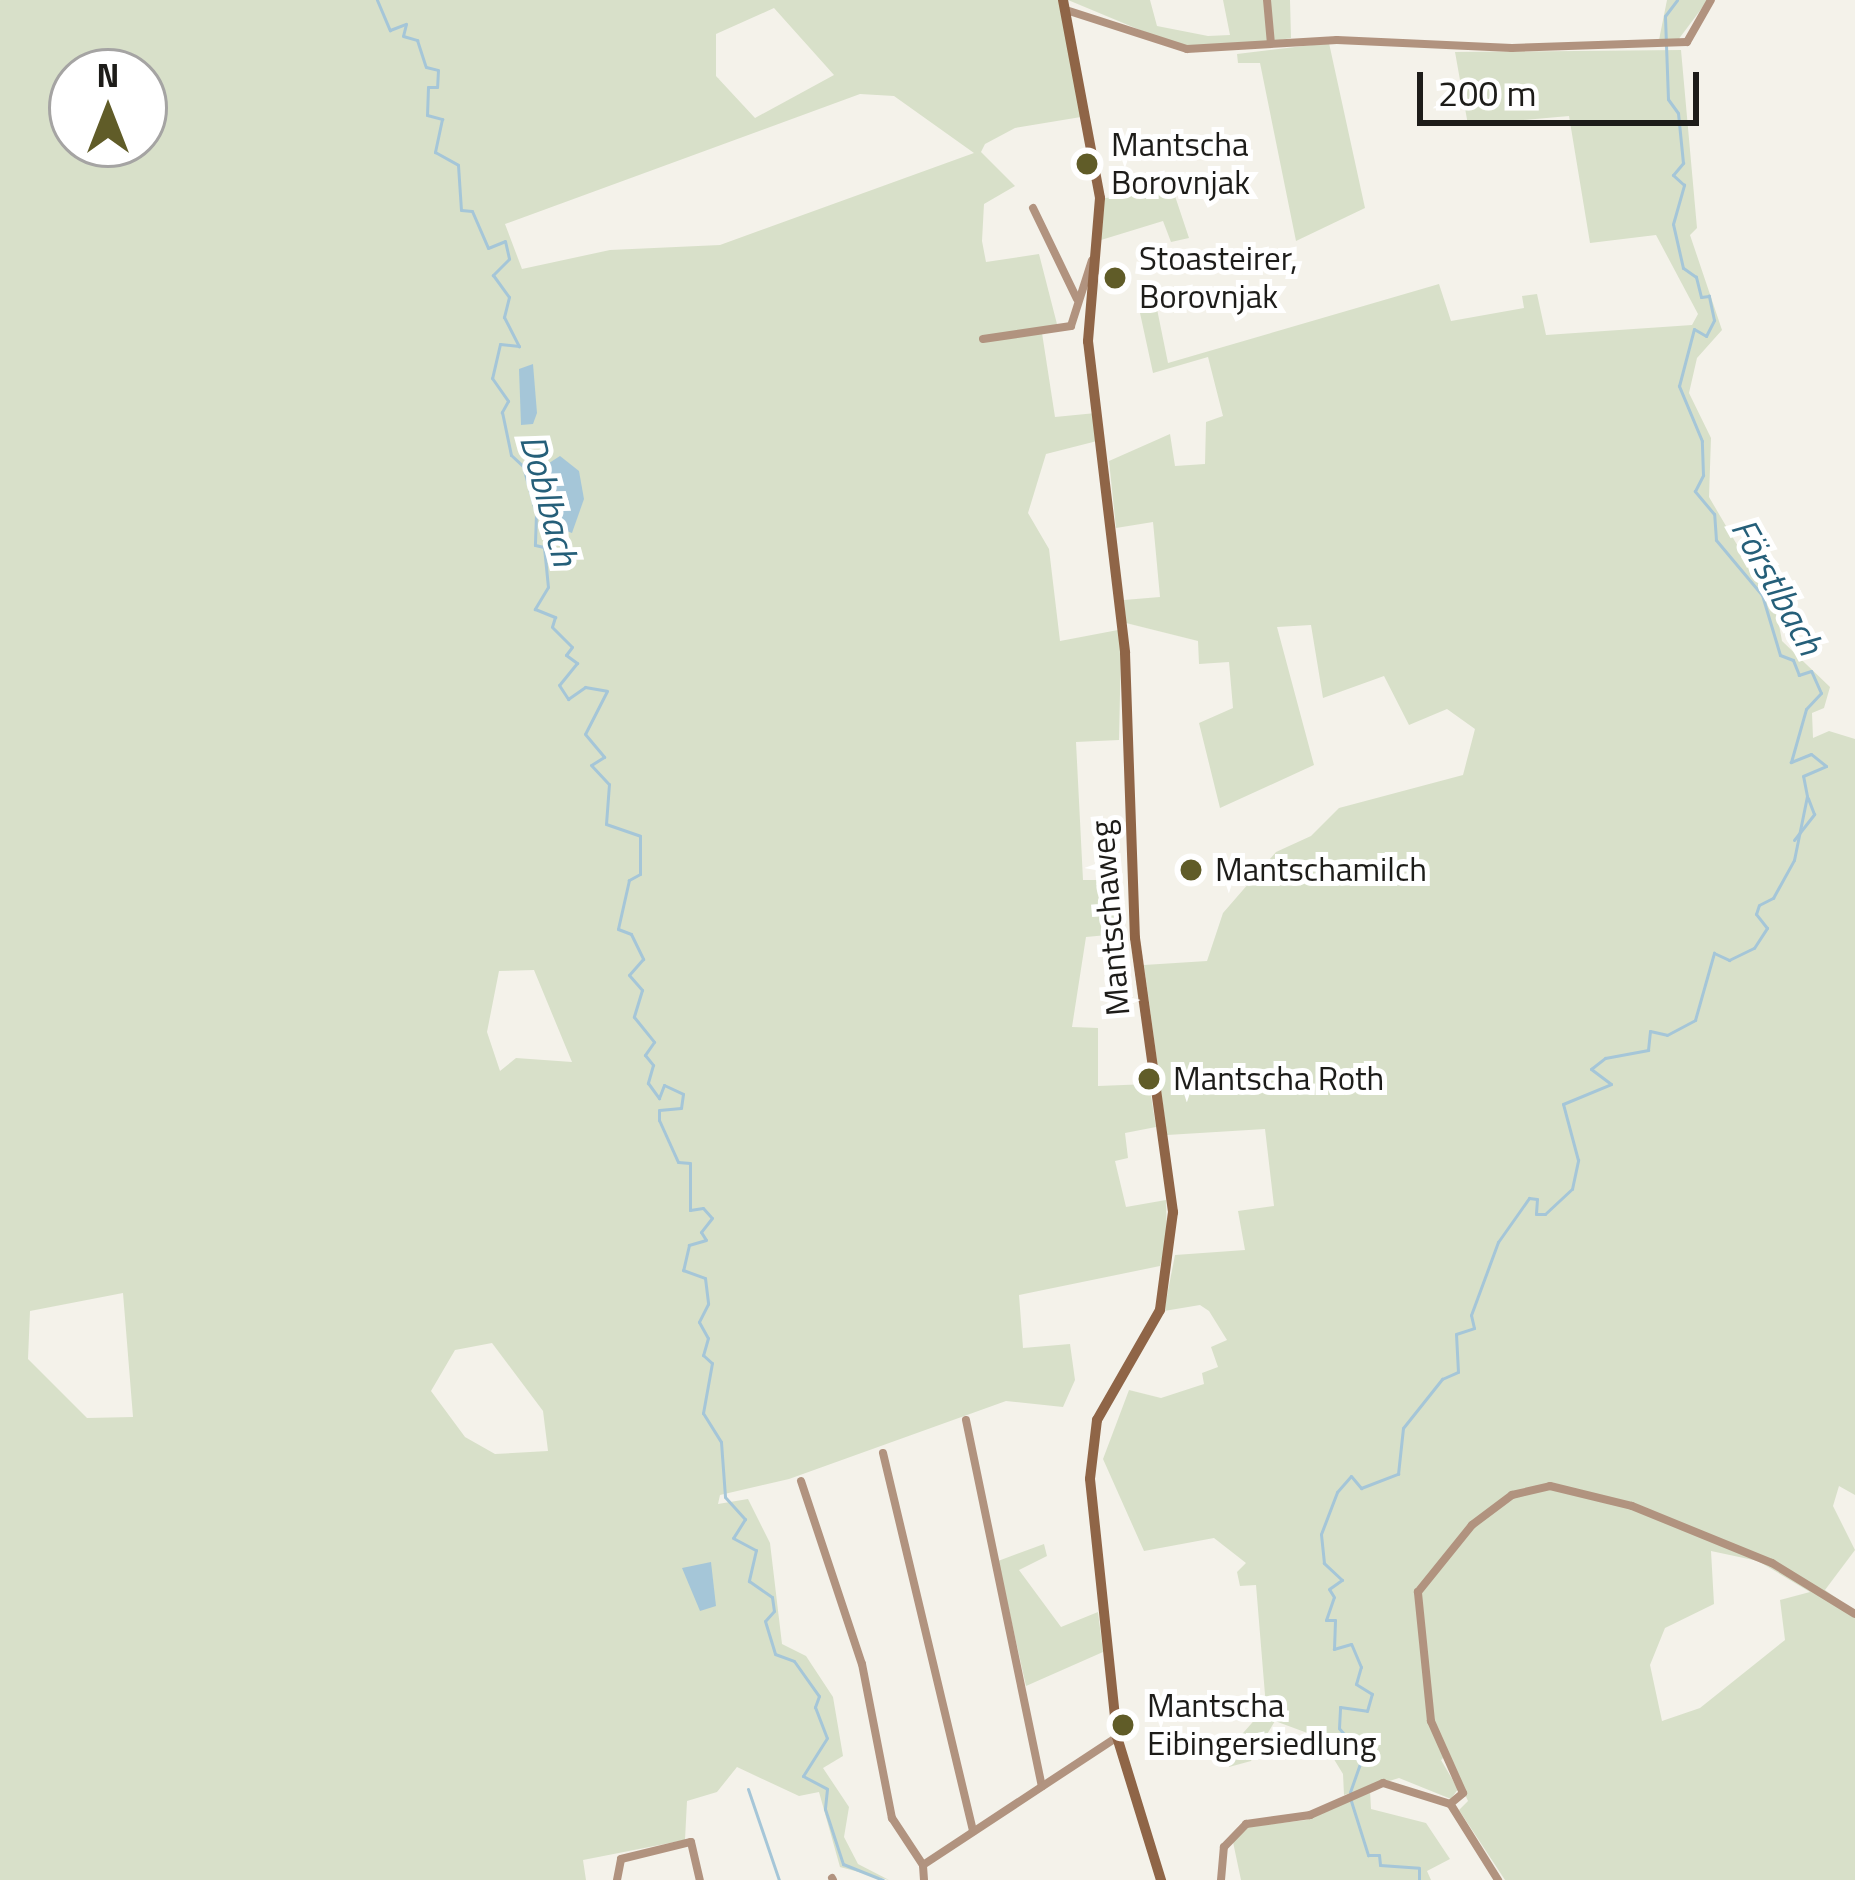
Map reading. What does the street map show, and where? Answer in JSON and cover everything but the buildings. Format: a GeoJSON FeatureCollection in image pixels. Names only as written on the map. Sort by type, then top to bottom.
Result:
{"type":"FeatureCollection","features":[{"type":"Feature","properties":{"kind":"street"},"geometry":{"type":"LineString","coordinates":[[1267,0],[1271,44]]}},
{"type":"Feature","properties":{"kind":"street"},"geometry":{"type":"LineString","coordinates":[[1064,5],[1176,48],[1670,44],[1687,42],[1712,0]]}},
{"type":"Feature","properties":{"kind":"street","name":"Mantschaweg"},"geometry":{"type":"LineString","coordinates":[[1064,5],[1096,162],[1088,341],[1125,652],[1136,938],[1173,1212],[1168,1280],[1154,1324],[1102,1409],[1091,1443],[1117,1737],[1161,1880]]}},
{"type":"Feature","properties":{"kind":"street"},"geometry":{"type":"LineString","coordinates":[[1033,208],[1077,299]]}},
{"type":"Feature","properties":{"kind":"street"},"geometry":{"type":"LineString","coordinates":[[1088,341],[1076,316],[1077,299],[1094,256]]}},
{"type":"Feature","properties":{"kind":"street"},"geometry":{"type":"LineString","coordinates":[[982,338],[1059,333],[1076,316]]}},
{"type":"Feature","properties":{"kind":"street"},"geometry":{"type":"LineString","coordinates":[[966,1420],[1042,1786]]}},
{"type":"Feature","properties":{"kind":"street"},"geometry":{"type":"LineString","coordinates":[[883,1453],[974,1831]]}},
{"type":"Feature","properties":{"kind":"street"},"geometry":{"type":"LineString","coordinates":[[801,1481],[862,1664],[892,1818],[923,1864],[924,1880]]}},
{"type":"Feature","properties":{"kind":"street"},"geometry":{"type":"LineString","coordinates":[[1450,1804],[1462,1793],[1430,1721],[1418,1592],[1472,1525],[1512,1495],[1550,1486],[1632,1506],[1772,1563],[1855,1614]]}},
{"type":"Feature","properties":{"kind":"street"},"geometry":{"type":"LineString","coordinates":[[923,1864],[1117,1737]]}},
{"type":"Feature","properties":{"kind":"street"},"geometry":{"type":"LineString","coordinates":[[1221,1880],[1224,1846],[1237,1828],[1303,1817],[1359,1792],[1395,1783],[1450,1804],[1498,1880]]}},
{"type":"Feature","properties":{"kind":"street"},"geometry":{"type":"LineString","coordinates":[[617,1880],[622,1859],[691,1842],[700,1880]]}},
{"type":"Feature","properties":{"kind":"green space"},"geometry":{"type":"Polygon","coordinates":[[[0,0],[1059,0],[1087,116],[1015,128],[985,144],[981,152],[1015,186],[984,204],[982,241],[986,262],[1039,254],[1058,328],[1042,333],[1055,417],[1096,413],[1097,441],[1046,454],[1028,513],[1049,549],[1060,641],[1118,630],[1121,648],[1119,740],[1076,742],[1083,880],[1113,880],[1118,934],[1086,937],[1072,1027],[1098,1028],[1098,1086],[1149,1084],[1156,1127],[1125,1133],[1128,1158],[1115,1161],[1126,1207],[1166,1200],[1167,1239],[1160,1266],[1019,1295],[1023,1348],[1070,1344],[1075,1380],[1063,1407],[1006,1401],[789,1479],[720,1495],[718,1504],[748,1499],[770,1543],[782,1644],[806,1656],[833,1697],[843,1756],[823,1768],[849,1807],[844,1837],[858,1864],[889,1880],[840,1867],[819,1792],[799,1796],[737,1767],[717,1792],[687,1801],[685,1840],[583,1860],[586,1880],[0,1880],[0,0]],[[774,8],[716,34],[716,76],[755,118],[834,75],[774,8]],[[860,94],[505,224],[522,269],[610,250],[720,245],[974,153],[894,96],[860,94]],[[534,970],[499,971],[487,1032],[500,1071],[516,1058],[572,1062],[534,970]],[[123,1293],[30,1311],[28,1359],[87,1418],[133,1417],[123,1293]],[[492,1343],[455,1350],[431,1391],[465,1437],[495,1454],[548,1451],[543,1411],[492,1343]]]}},
{"type":"Feature","properties":{"kind":"green space"},"geometry":{"type":"Polygon","coordinates":[[[1068,0],[1150,0],[1157,26],[1208,36],[1230,35],[1223,0],[1290,0],[1291,38],[1241,47],[1176,45],[1068,0]]]}},
{"type":"Feature","properties":{"kind":"green space"},"geometry":{"type":"Polygon","coordinates":[[[1667,0],[1708,0],[1678,40],[1659,40],[1667,0]]]}},
{"type":"Feature","properties":{"kind":"green space"},"geometry":{"type":"Polygon","coordinates":[[[1329,43],[1365,208],[1296,241],[1260,63],[1238,63],[1237,54],[1329,43]]]}},
{"type":"Feature","properties":{"kind":"green space"},"geometry":{"type":"Polygon","coordinates":[[[1681,50],[1697,228],[1690,235],[1722,330],[1697,358],[1689,393],[1711,438],[1709,497],[1753,572],[1771,581],[1782,641],[1830,687],[1824,708],[1812,713],[1813,738],[1829,731],[1855,739],[1855,1495],[1839,1486],[1833,1506],[1855,1550],[1825,1590],[1855,1611],[1855,1880],[1505,1880],[1459,1810],[1468,1801],[1447,1754],[1441,1760],[1458,1789],[1451,1799],[1399,1778],[1344,1795],[1343,1774],[1321,1738],[1275,1721],[1251,1761],[1229,1767],[1236,1741],[1266,1707],[1256,1585],[1240,1586],[1237,1572],[1246,1563],[1214,1538],[1144,1551],[1103,1459],[1129,1390],[1161,1398],[1204,1384],[1202,1373],[1218,1367],[1211,1347],[1227,1340],[1209,1311],[1200,1305],[1164,1311],[1175,1255],[1245,1250],[1238,1211],[1274,1206],[1265,1129],[1167,1135],[1144,965],[1207,961],[1223,913],[1276,852],[1311,836],[1339,808],[1463,775],[1475,729],[1447,709],[1409,725],[1384,676],[1323,698],[1311,625],[1277,627],[1314,765],[1220,808],[1199,723],[1233,708],[1229,662],[1199,664],[1198,641],[1126,623],[1124,600],[1160,597],[1153,522],[1116,528],[1109,461],[1170,434],[1175,466],[1205,464],[1206,422],[1223,416],[1208,357],[1153,373],[1140,313],[1157,309],[1168,363],[1439,284],[1451,321],[1524,308],[1522,296],[1537,294],[1546,335],[1692,325],[1698,314],[1656,235],[1590,243],[1569,116],[1468,125],[1455,52],[1681,50]],[[1711,1551],[1714,1604],[1665,1628],[1650,1665],[1662,1721],[1700,1708],[1785,1640],[1780,1600],[1810,1592],[1758,1561],[1711,1551]]]}},
{"type":"Feature","properties":{"kind":"green space"},"geometry":{"type":"Polygon","coordinates":[[[1174,193],[1189,238],[1171,242],[1163,221],[1101,240],[1104,198],[1174,193]]]}},
{"type":"Feature","properties":{"kind":"green space"},"geometry":{"type":"Polygon","coordinates":[[[1044,1544],[1047,1556],[1019,1570],[1061,1627],[1098,1612],[1103,1652],[1026,1686],[998,1561],[1044,1544]]]}},
{"type":"Feature","properties":{"kind":"green space"},"geometry":{"type":"Polygon","coordinates":[[[1370,1790],[1371,1809],[1426,1823],[1450,1859],[1427,1871],[1431,1880],[1241,1880],[1233,1842],[1248,1827],[1306,1820],[1370,1790]]]}},
{"type":"Feature","properties":{"kind":"water"},"geometry":{"type":"Polygon","coordinates":[[[533,364],[537,413],[533,424],[521,425],[519,369],[533,364]]]}},
{"type":"Feature","properties":{"kind":"water"},"geometry":{"type":"Polygon","coordinates":[[[560,456],[579,471],[584,499],[572,533],[553,526],[546,465],[560,456]]]}},
{"type":"Feature","properties":{"kind":"water"},"geometry":{"type":"Polygon","coordinates":[[[711,1562],[716,1606],[700,1611],[682,1568],[711,1562]]]}},
{"type":"Feature","properties":{"kind":"waterway","name":"Doblbach"},"geometry":{"type":"LineString","coordinates":[[377,0],[390,30],[406,24],[403,36],[417,40],[426,67],[438,70],[437,87],[428,87],[427,115],[442,119],[435,152],[458,165],[461,210],[472,211],[488,248],[505,241],[509,259],[493,275],[509,297],[504,317],[519,346],[500,344],[492,378],[508,401],[502,412],[511,455],[523,466],[536,514],[535,545],[544,547],[548,587],[535,609],[555,617],[552,627],[572,647],[566,655],[577,663],[559,685],[568,699],[585,687],[607,691],[585,734],[604,757],[591,765],[609,784],[606,824],[640,836],[640,874],[629,880],[618,929],[631,934],[643,959],[629,975],[642,990],[634,1017],[654,1042],[645,1055],[653,1065],[648,1083],[659,1098],[664,1085],[683,1094],[681,1108],[659,1110],[659,1120],[678,1162],[690,1163],[690,1210],[703,1208],[712,1218],[701,1232],[706,1240],[689,1245],[683,1270],[705,1278],[708,1304],[699,1322],[708,1338],[703,1355],[712,1363],[703,1413],[721,1442],[725,1497],[745,1519],[733,1538],[756,1550],[749,1581],[772,1597],[774,1611],[765,1621],[775,1654],[794,1661],[819,1696],[815,1707],[827,1738],[803,1776],[827,1789],[825,1809],[843,1864],[883,1880]]}},
{"type":"Feature","properties":{"kind":"waterway","name":"Förstlbach"},"geometry":{"type":"LineString","coordinates":[[1350,1792],[1368,1741],[1351,1742],[1339,1728],[1340,1707],[1367,1711],[1372,1694],[1356,1684],[1361,1667],[1351,1644],[1334,1649],[1335,1620],[1326,1620],[1334,1597],[1329,1589],[1342,1580],[1324,1563],[1321,1534],[1337,1492],[1351,1476],[1361,1488],[1398,1474],[1403,1428],[1442,1379],[1458,1372],[1456,1334],[1474,1328],[1471,1315],[1498,1242],[1529,1198],[1537,1199],[1536,1214],[1545,1214],[1572,1189],[1578,1160],[1563,1104],[1611,1084],[1591,1069],[1605,1058],[1648,1050],[1650,1031],[1667,1035],[1695,1020],[1714,953],[1729,960],[1754,948],[1767,928],[1756,914],[1759,905],[1773,898],[1794,860],[1807,796],[1803,776],[1826,766],[1811,754],[1791,762],[1806,709],[1821,693],[1811,671],[1799,675],[1793,660],[1780,655],[1762,595],[1716,540],[1714,514],[1695,491],[1703,475],[1702,441],[1679,386],[1694,329],[1706,336],[1714,320],[1709,296],[1701,297],[1696,277],[1683,268],[1673,224],[1684,185],[1673,175],[1683,163],[1678,113],[1668,99],[1665,16],[1677,0]]}},
{"type":"Feature","properties":{"kind":"waterway"},"geometry":{"type":"LineString","coordinates":[[1794,840],[1814,814],[1808,798]]}},
{"type":"Feature","properties":{"kind":"waterway"},"geometry":{"type":"LineString","coordinates":[[748,1789],[779,1880]]}},
{"type":"Feature","properties":{"kind":"waterway","name":"Förstlbach"},"geometry":{"type":"LineString","coordinates":[[1351,1801],[1368,1855],[1379,1855],[1380,1865],[1419,1868],[1419,1880]]}},
{"type":"Feature","properties":{"kind":"place","name":"Mantscha Borovnjak"},"geometry":{"type":"Point","coordinates":[1087,164]}},
{"type":"Feature","properties":{"kind":"place","name":"Stoasteirer, Borovnjak"},"geometry":{"type":"Point","coordinates":[1115,278]}},
{"type":"Feature","properties":{"kind":"place","name":"Mantschamilch"},"geometry":{"type":"Point","coordinates":[1191,870]}},
{"type":"Feature","properties":{"kind":"place","name":"Mantscha Roth"},"geometry":{"type":"Point","coordinates":[1149,1079]}},
{"type":"Feature","properties":{"kind":"place","name":"Mantscha Eibingersiedlung"},"geometry":{"type":"Point","coordinates":[1123,1725]}}]}
